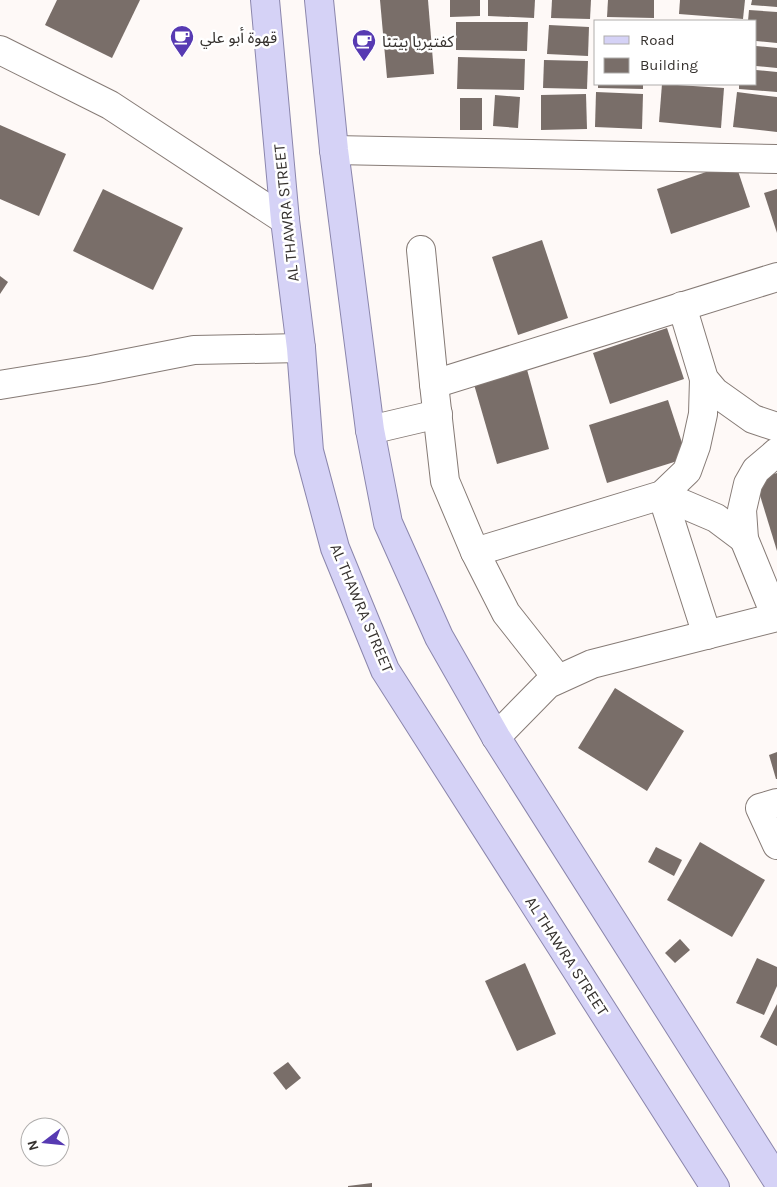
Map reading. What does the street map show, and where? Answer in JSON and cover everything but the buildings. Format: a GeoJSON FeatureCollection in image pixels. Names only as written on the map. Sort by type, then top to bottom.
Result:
{"type":"FeatureCollection","features":[{"type":"Feature","properties":{"kind":"main road","name":"AL THAWRA STREET"},"geometry":{"type":"LineString","coordinates":[[265,0],[285,220],[301,348],[309,451],[335,548],[386,670],[715,1187]]}},
{"type":"Feature","properties":{"kind":"main road"},"geometry":{"type":"LineString","coordinates":[[319,0],[334,150],[370,430],[388,523],[439,637],[496,737],[777,1180]]}},
{"type":"Feature","properties":{"kind":"street"},"geometry":{"type":"LineString","coordinates":[[0,50],[110,105],[285,220]]}},
{"type":"Feature","properties":{"kind":"street"},"geometry":{"type":"LineString","coordinates":[[334,150],[777,159]]}},
{"type":"Feature","properties":{"kind":"street"},"geometry":{"type":"LineString","coordinates":[[421,250],[445,481],[475,552],[506,613],[558,680]]}},
{"type":"Feature","properties":{"kind":"street"},"geometry":{"type":"LineString","coordinates":[[434,384],[777,277]]}},
{"type":"Feature","properties":{"kind":"street"},"geometry":{"type":"LineString","coordinates":[[475,552],[662,495],[687,471],[696,446],[703,414],[704,379],[682,306]]}},
{"type":"Feature","properties":{"kind":"street"},"geometry":{"type":"LineString","coordinates":[[0,385],[92,370],[194,350],[301,348]]}},
{"type":"Feature","properties":{"kind":"street"},"geometry":{"type":"LineString","coordinates":[[704,379],[716,392],[753,419],[777,427]]}},
{"type":"Feature","properties":{"kind":"street"},"geometry":{"type":"LineString","coordinates":[[370,430],[438,414]]}},
{"type":"Feature","properties":{"kind":"street"},"geometry":{"type":"LineString","coordinates":[[496,737],[548,684],[592,664],[776,617],[744,539],[742,510],[748,484],[756,470],[777,452]]}},
{"type":"Feature","properties":{"kind":"street"},"geometry":{"type":"LineString","coordinates":[[662,495],[716,518],[744,539]]}},
{"type":"Feature","properties":{"kind":"street"},"geometry":{"type":"LineString","coordinates":[[662,495],[707,635]]}},
{"type":"Feature","properties":{"kind":"street"},"geometry":{"type":"LineString","coordinates":[[777,803],[760,808],[777,844]]}},
{"type":"Feature","properties":{"kind":"place","name":"قهوة أبو علي"},"geometry":{"type":"Point","coordinates":[182,58]}},
{"type":"Feature","properties":{"kind":"place","name":"كفتيريا بيتنا"},"geometry":{"type":"Point","coordinates":[364,62]}}]}
